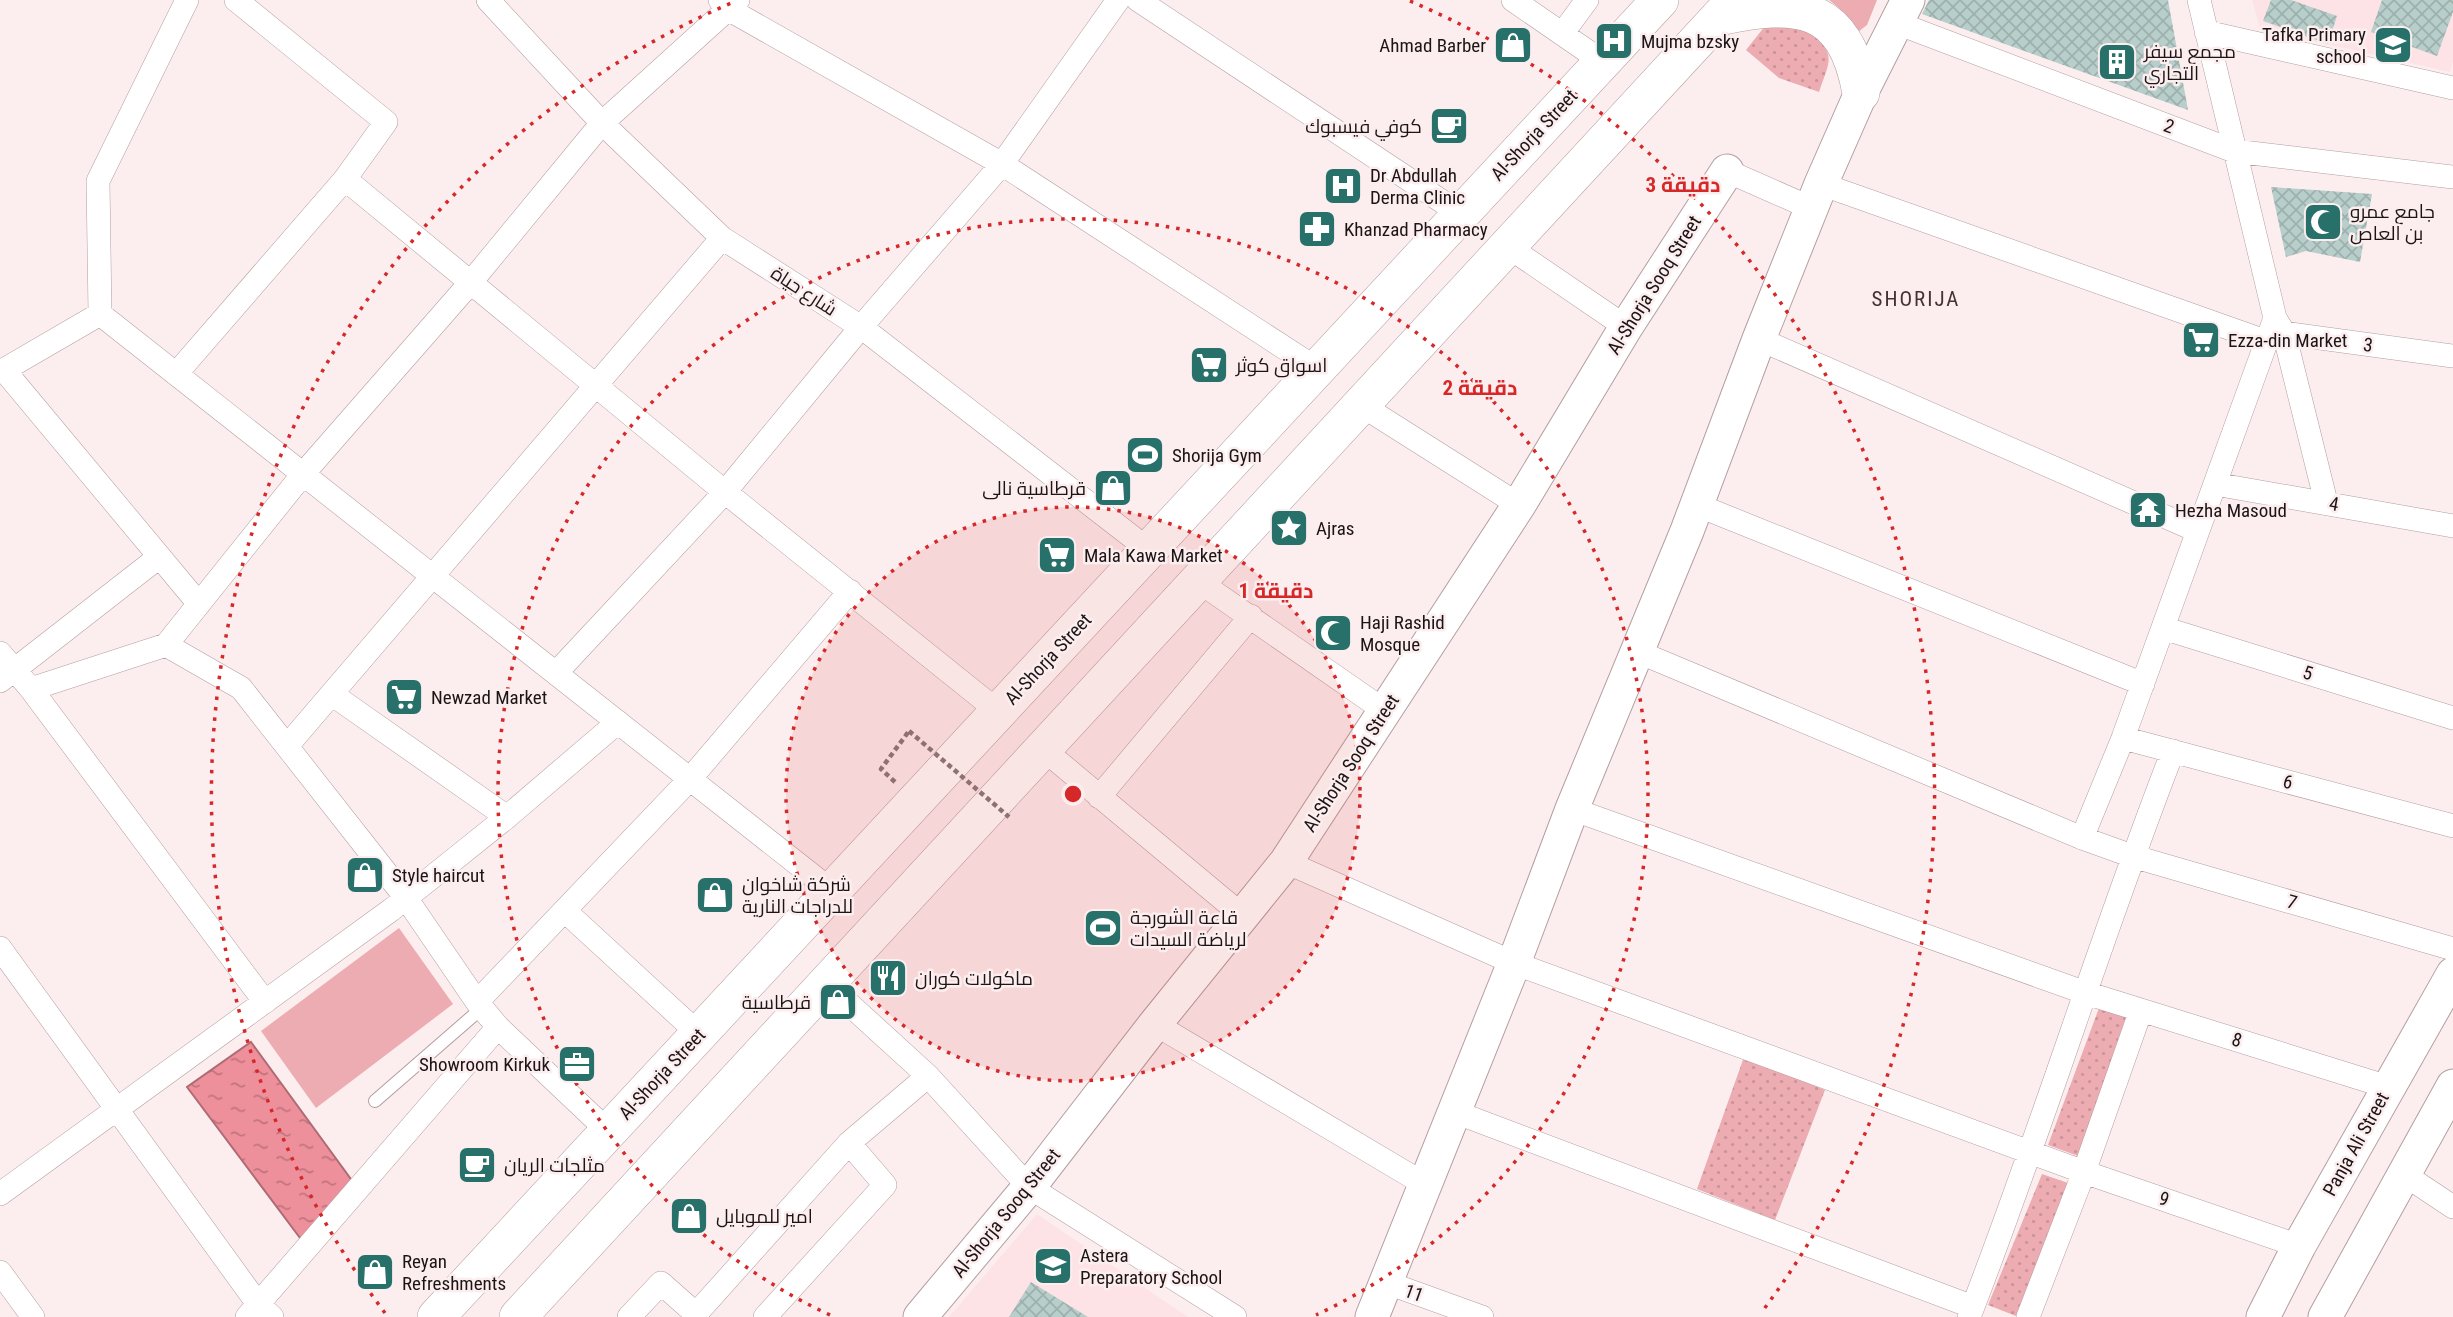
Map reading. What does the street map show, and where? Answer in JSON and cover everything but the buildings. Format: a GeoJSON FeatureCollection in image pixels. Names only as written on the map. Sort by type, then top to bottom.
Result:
{"type":"FeatureCollection","features":[{"type":"Feature","properties":{"kind":"main road","name":"Al-Shorja Street"},"geometry":{"type":"LineString","coordinates":[[436,1317],[1660,0]]}},
{"type":"Feature","properties":{"kind":"main road"},"geometry":{"type":"LineString","coordinates":[[518,1317],[1727,8],[1783,8],[1813,14],[1832,27],[1847,45],[1856,65],[1861,93]]}},
{"type":"Feature","properties":{"kind":"main road"},"geometry":{"type":"LineString","coordinates":[[1461,214],[1507,246]]}},
{"type":"Feature","properties":{"kind":"street"},"geometry":{"type":"LineString","coordinates":[[100,314],[98,181],[187,0]]}},
{"type":"Feature","properties":{"kind":"street"},"geometry":{"type":"LineString","coordinates":[[176,374],[345,178],[386,122],[236,0]]}},
{"type":"Feature","properties":{"kind":"street","name":"شارع حياة"},"geometry":{"type":"LineString","coordinates":[[488,0],[602,123],[722,238],[861,327],[1149,550]]}},
{"type":"Feature","properties":{"kind":"street"},"geometry":{"type":"LineString","coordinates":[[556,673],[725,492],[861,327],[1002,164],[1118,0]]}},
{"type":"Feature","properties":{"kind":"street"},"geometry":{"type":"LineString","coordinates":[[1138,0],[1461,214]]}},
{"type":"Feature","properties":{"kind":"street"},"geometry":{"type":"LineString","coordinates":[[1513,0],[1603,62]]}},
{"type":"Feature","properties":{"kind":"street"},"geometry":{"type":"LineString","coordinates":[[1562,34],[1587,0]]}},
{"type":"Feature","properties":{"kind":"street"},"geometry":{"type":"LineString","coordinates":[[2199,0],[2275,331],[2326,502]]}},
{"type":"Feature","properties":{"kind":"street"},"geometry":{"type":"LineString","coordinates":[[31,689],[166,646],[303,474],[471,282],[602,123],[728,3],[1002,164],[1317,369]]}},
{"type":"Feature","properties":{"kind":"street"},"geometry":{"type":"LineString","coordinates":[[1372,1317],[1514,963],[1572,809],[1697,505],[1816,196],[1861,93],[1903,12]]}},
{"type":"Feature","properties":{"kind":"street","name":"2"},"geometry":{"type":"LineString","coordinates":[[1903,12],[2234,150],[2453,177]]}},
{"type":"Feature","properties":{"kind":"street"},"geometry":{"type":"LineString","coordinates":[[2206,32],[2453,88]]}},
{"type":"Feature","properties":{"kind":"street","name":"3"},"geometry":{"type":"LineString","coordinates":[[1727,171],[2275,331],[2453,356]]}},
{"type":"Feature","properties":{"kind":"street","name":"Al-Shorja Sooq Street"},"geometry":{"type":"LineString","coordinates":[[920,1317],[1029,1187],[1155,1024],[1286,862],[1520,505],[1626,327],[1727,171]]}},
{"type":"Feature","properties":{"kind":"street"},"geometry":{"type":"LineString","coordinates":[[345,178],[725,492],[999,712]]}},
{"type":"Feature","properties":{"kind":"street"},"geometry":{"type":"LineString","coordinates":[[287,746],[722,238]]}},
{"type":"Feature","properties":{"kind":"street"},"geometry":{"type":"LineString","coordinates":[[1507,246],[1626,327]]}},
{"type":"Feature","properties":{"kind":"street"},"geometry":{"type":"LineString","coordinates":[[100,314],[2,371],[199,604]]}},
{"type":"Feature","properties":{"kind":"street"},"geometry":{"type":"LineString","coordinates":[[100,314],[832,891]]}},
{"type":"Feature","properties":{"kind":"street"},"geometry":{"type":"LineString","coordinates":[[2082,838],[2123,738],[2215,484],[2275,331]]}},
{"type":"Feature","properties":{"kind":"street"},"geometry":{"type":"LineString","coordinates":[[1759,339],[2198,531]]}},
{"type":"Feature","properties":{"kind":"street"},"geometry":{"type":"LineString","coordinates":[[1361,405],[1520,505]]}},
{"type":"Feature","properties":{"kind":"street","name":"4"},"geometry":{"type":"LineString","coordinates":[[2215,484],[2453,526]]}},
{"type":"Feature","properties":{"kind":"street"},"geometry":{"type":"LineString","coordinates":[[1697,505],[2143,684]]}},
{"type":"Feature","properties":{"kind":"street"},"geometry":{"type":"LineString","coordinates":[[159,557],[5,668],[31,689],[265,1002]]}},
{"type":"Feature","properties":{"kind":"street"},"geometry":{"type":"LineString","coordinates":[[1198,581],[1385,711]]}},
{"type":"Feature","properties":{"kind":"street"},"geometry":{"type":"LineString","coordinates":[[479,1005],[690,779],[850,591]]}},
{"type":"Feature","properties":{"kind":"street"},"geometry":{"type":"LineString","coordinates":[[1100,797],[1251,616]]}},
{"type":"Feature","properties":{"kind":"street","name":"5"},"geometry":{"type":"LineString","coordinates":[[2163,628],[2453,718]]}},
{"type":"Feature","properties":{"kind":"street"},"geometry":{"type":"LineString","coordinates":[[166,646],[241,688],[405,898],[479,1005],[498,1027],[609,1132]]}},
{"type":"Feature","properties":{"kind":"street","name":"7"},"geometry":{"type":"LineString","coordinates":[[1636,650],[2082,838],[2132,856],[2453,949]]}},
{"type":"Feature","properties":{"kind":"street"},"geometry":{"type":"LineString","coordinates":[[333,695],[507,817]]}},
{"type":"Feature","properties":{"kind":"street"},"geometry":{"type":"LineString","coordinates":[[0,1194],[405,898],[507,817],[618,722]]}},
{"type":"Feature","properties":{"kind":"street","name":"6"},"geometry":{"type":"LineString","coordinates":[[2123,738],[2453,826]]}},
{"type":"Feature","properties":{"kind":"street"},"geometry":{"type":"LineString","coordinates":[[1043,749],[1242,916]]}},
{"type":"Feature","properties":{"kind":"street"},"geometry":{"type":"LineString","coordinates":[[1455,1112],[1971,1312],[2086,993],[2132,856],[2173,751]]}},
{"type":"Feature","properties":{"kind":"street","name":"8"},"geometry":{"type":"LineString","coordinates":[[1572,809],[2086,993],[2388,1087]]}},
{"type":"Feature","properties":{"kind":"street","name":"9"},"geometry":{"type":"LineString","coordinates":[[1286,862],[1514,963],[2084,1172],[2299,1246]]}},
{"type":"Feature","properties":{"kind":"street"},"geometry":{"type":"LineString","coordinates":[[565,911],[699,1034]]}},
{"type":"Feature","properties":{"kind":"street"},"geometry":{"type":"LineString","coordinates":[[0,948],[118,1109],[259,1313],[498,1027]]}},
{"type":"Feature","properties":{"kind":"street","name":"Panja Ali Street"},"geometry":{"type":"LineString","coordinates":[[2263,1317],[2299,1246],[2453,974]]}},
{"type":"Feature","properties":{"kind":"street"},"geometry":{"type":"LineString","coordinates":[[826,984],[928,1076],[1029,1187],[1235,1317]]}},
{"type":"Feature","properties":{"kind":"street"},"geometry":{"type":"LineString","coordinates":[[2028,1317],[2084,1172],[2141,1010]]}},
{"type":"Feature","properties":{"kind":"street"},"geometry":{"type":"LineString","coordinates":[[1155,1024],[1426,1185]]}},
{"type":"Feature","properties":{"kind":"street"},"geometry":{"type":"LineString","coordinates":[[629,1317],[661,1283],[698,1315],[849,1143],[928,1076]]}},
{"type":"Feature","properties":{"kind":"street"},"geometry":{"type":"LineString","coordinates":[[2325,1317],[2453,1086]]}},
{"type":"Feature","properties":{"kind":"street"},"geometry":{"type":"LineString","coordinates":[[765,1317],[885,1185],[849,1143]]}},
{"type":"Feature","properties":{"kind":"street"},"geometry":{"type":"LineString","coordinates":[[2405,1175],[2453,1207]]}},
{"type":"Feature","properties":{"kind":"street"},"geometry":{"type":"LineString","coordinates":[[0,1272],[33,1317]]}},
{"type":"Feature","properties":{"kind":"street","name":"11"},"geometry":{"type":"LineString","coordinates":[[1385,1282],[1482,1317]]}},
{"type":"Feature","properties":{"kind":"lane"},"geometry":{"type":"LineString","coordinates":[[375,1101],[479,1005]]}},
{"type":"Feature","properties":{"kind":"path"},"geometry":{"type":"LineString","coordinates":[[881,769],[909,731],[1009,817]]}},
{"type":"Feature","properties":{"kind":"shaded area"},"geometry":{"type":"Polygon","coordinates":[[[1829,0],[1877,0],[1867,25],[1858,32],[1829,0]]]}},
{"type":"Feature","properties":{"kind":"shaded area","name":"Tafka Primary school"},"geometry":{"type":"Polygon","coordinates":[[[2252,0],[2453,0],[2453,62],[2450,72],[2260,29],[2252,0]]]}},
{"type":"Feature","properties":{"kind":"shaded area"},"geometry":{"type":"Polygon","coordinates":[[[1769,21],[1808,26],[1823,44],[1828,63],[1819,92],[1779,78],[1746,50],[1769,21]]]}},
{"type":"Feature","properties":{"kind":"shaded area"},"geometry":{"type":"Polygon","coordinates":[[[399,928],[453,1004],[316,1108],[261,1031],[399,928]]]}},
{"type":"Feature","properties":{"kind":"shaded area"},"geometry":{"type":"Polygon","coordinates":[[[2099,1008],[2126,1017],[2078,1156],[2048,1145],[2099,1008]]]}},
{"type":"Feature","properties":{"kind":"shaded area"},"geometry":{"type":"Polygon","coordinates":[[[1744,1057],[1825,1090],[1775,1220],[1697,1189],[1744,1057]]]}},
{"type":"Feature","properties":{"kind":"shaded area"},"geometry":{"type":"Polygon","coordinates":[[[2042,1174],[2068,1183],[2016,1316],[1988,1305],[2042,1174]]]}},
{"type":"Feature","properties":{"kind":"shaded area","name":"Astera Preparatory School"},"geometry":{"type":"Polygon","coordinates":[[[1037,1214],[1188,1317],[949,1317],[1037,1214]]]}},
{"type":"Feature","properties":{"kind":"water"},"geometry":{"type":"Polygon","coordinates":[[[251,1042],[353,1182],[303,1242],[187,1087],[251,1042]]]}},
{"type":"Feature","properties":{"kind":"place","name":"Mujma bzsky"},"geometry":{"type":"Point","coordinates":[1614,41]}},
{"type":"Feature","properties":{"kind":"place","name":"Ahmad Barber"},"geometry":{"type":"Point","coordinates":[1513,45]}},
{"type":"Feature","properties":{"kind":"place","name":"Tafka Primary school"},"geometry":{"type":"Point","coordinates":[2393,45]}},
{"type":"Feature","properties":{"kind":"place","name":"مجمع سيفر التجاري"},"geometry":{"type":"Point","coordinates":[2117,62]}},
{"type":"Feature","properties":{"kind":"place","name":"كوفي فيسبوك"},"geometry":{"type":"Point","coordinates":[1449,126]}},
{"type":"Feature","properties":{"kind":"place","name":"Dr Abdullah Derma Clinic"},"geometry":{"type":"Point","coordinates":[1343,186]}},
{"type":"Feature","properties":{"kind":"place","name":"جامع عمرو بن العاص"},"geometry":{"type":"Point","coordinates":[2323,222]}},
{"type":"Feature","properties":{"kind":"place","name":"Khanzad Pharmacy"},"geometry":{"type":"Point","coordinates":[1317,229]}},
{"type":"Feature","properties":{"kind":"place","name":"Ezza-din Market"},"geometry":{"type":"Point","coordinates":[2201,340]}},
{"type":"Feature","properties":{"kind":"place","name":"اسواق كوثر"},"geometry":{"type":"Point","coordinates":[1209,365]}},
{"type":"Feature","properties":{"kind":"place","name":"Shorija Gym"},"geometry":{"type":"Point","coordinates":[1145,455]}},
{"type":"Feature","properties":{"kind":"place","name":"قرطاسية نالى"},"geometry":{"type":"Point","coordinates":[1113,488]}},
{"type":"Feature","properties":{"kind":"place","name":"Hezha Masoud"},"geometry":{"type":"Point","coordinates":[2148,510]}},
{"type":"Feature","properties":{"kind":"place","name":"Ajras"},"geometry":{"type":"Point","coordinates":[1289,528]}},
{"type":"Feature","properties":{"kind":"place","name":"Mala Kawa Market"},"geometry":{"type":"Point","coordinates":[1057,555]}},
{"type":"Feature","properties":{"kind":"place","name":"Haji Rashid Mosque"},"geometry":{"type":"Point","coordinates":[1333,633]}},
{"type":"Feature","properties":{"kind":"place","name":"Newzad Market"},"geometry":{"type":"Point","coordinates":[404,697]}},
{"type":"Feature","properties":{"kind":"place","name":"Style haircut"},"geometry":{"type":"Point","coordinates":[365,875]}},
{"type":"Feature","properties":{"kind":"place","name":"شركة شاخوان للدراجات النارية"},"geometry":{"type":"Point","coordinates":[715,895]}},
{"type":"Feature","properties":{"kind":"place","name":"قاعة الشورجة لرياضة السيدات"},"geometry":{"type":"Point","coordinates":[1103,928]}},
{"type":"Feature","properties":{"kind":"place","name":"ماكولات كوران"},"geometry":{"type":"Point","coordinates":[888,978]}},
{"type":"Feature","properties":{"kind":"place","name":"قرطاسية"},"geometry":{"type":"Point","coordinates":[838,1002]}},
{"type":"Feature","properties":{"kind":"place","name":"Showroom Kirkuk"},"geometry":{"type":"Point","coordinates":[577,1064]}},
{"type":"Feature","properties":{"kind":"place","name":"مثلجات الريان"},"geometry":{"type":"Point","coordinates":[477,1165]}},
{"type":"Feature","properties":{"kind":"place","name":"امير للموبايل"},"geometry":{"type":"Point","coordinates":[689,1216]}},
{"type":"Feature","properties":{"kind":"place","name":"Astera Preparatory School"},"geometry":{"type":"Point","coordinates":[1053,1266]}},
{"type":"Feature","properties":{"kind":"place","name":"Reyan Refreshments"},"geometry":{"type":"Point","coordinates":[375,1272]}},
{"type":"Feature","properties":{"kind":"district","name":"SHORIJA"},"geometry":{"type":"Point","coordinates":[1916,299]}}]}
